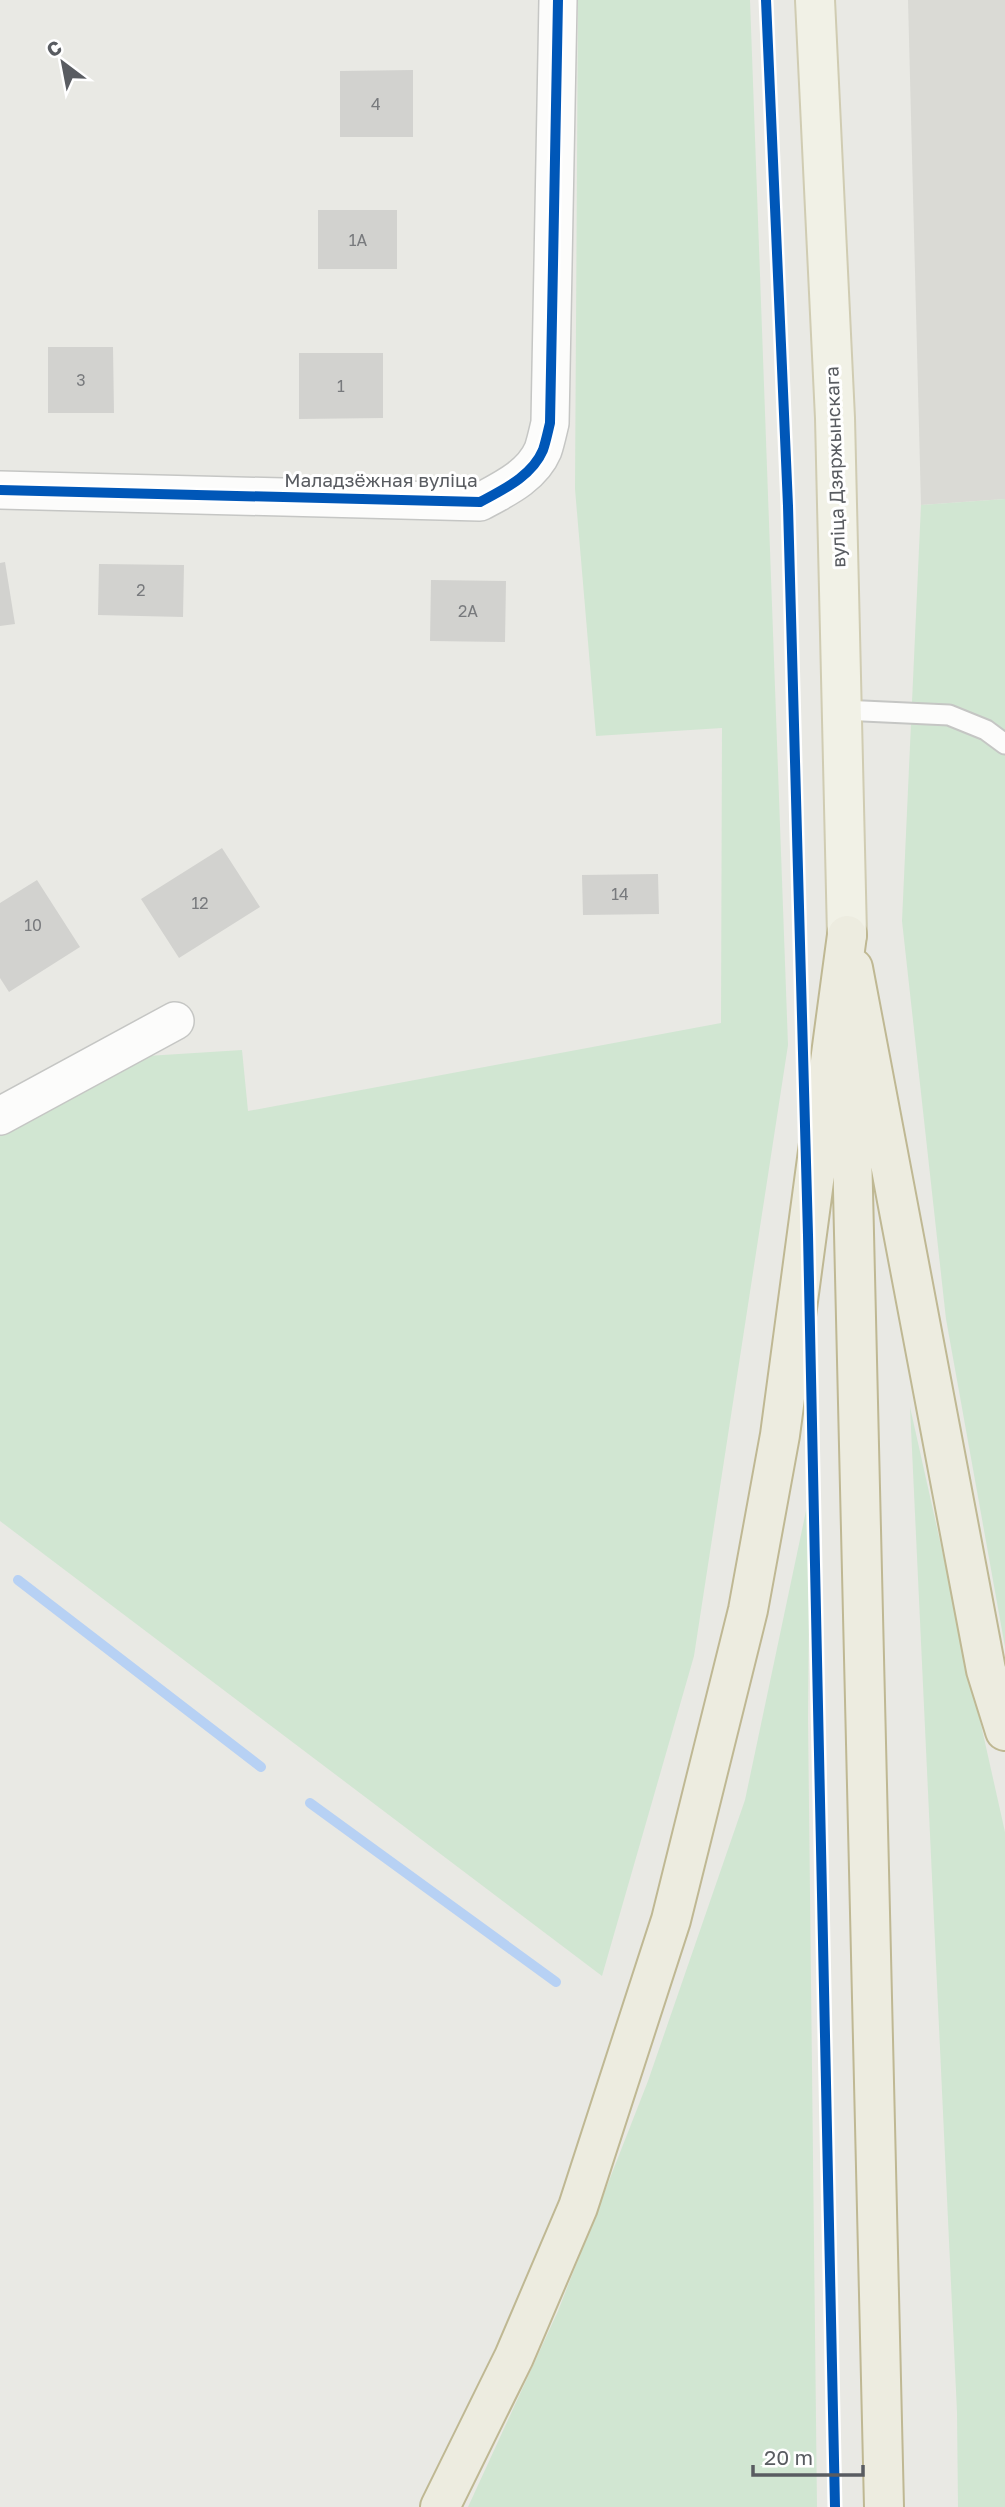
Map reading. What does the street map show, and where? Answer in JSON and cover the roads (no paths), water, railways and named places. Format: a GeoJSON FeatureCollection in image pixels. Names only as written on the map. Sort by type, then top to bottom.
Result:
{"type":"FeatureCollection","features":[{"type":"Feature","properties":{"kind":"highway"},"geometry":{"type":"LineString","coordinates":[[847,935],[986,1670],[1005,1731]]}},
{"type":"Feature","properties":{"kind":"highway"},"geometry":{"type":"LineString","coordinates":[[440,2507],[514,2357],[578,2207],[675,1906],[748,1610],[780,1434],[847,935]]}},
{"type":"Feature","properties":{"kind":"highway"},"geometry":{"type":"LineString","coordinates":[[847,935],[884,2507]]}},
{"type":"Feature","properties":{"kind":"main road","name":"вуліца Дзяржынскага"},"geometry":{"type":"LineString","coordinates":[[815,0],[835,418],[847,935]]}},
{"type":"Feature","properties":{"kind":"street","name":"Маладзёжная вуліца"},"geometry":{"type":"LineString","coordinates":[[0,490],[480,502],[528,472],[543,451],[550,422],[558,0]]}},
{"type":"Feature","properties":{"kind":"street"},"geometry":{"type":"LineString","coordinates":[[0,1116],[175,1021]]}},
{"type":"Feature","properties":{"kind":"lane"},"geometry":{"type":"LineString","coordinates":[[842,710],[949,715],[986,730],[1005,744]]}},
{"type":"Feature","properties":{"kind":"waterway"},"geometry":{"type":"LineString","coordinates":[[18,1580],[261,1767]]}},
{"type":"Feature","properties":{"kind":"waterway"},"geometry":{"type":"LineString","coordinates":[[310,1803],[556,1982]]}}]}
